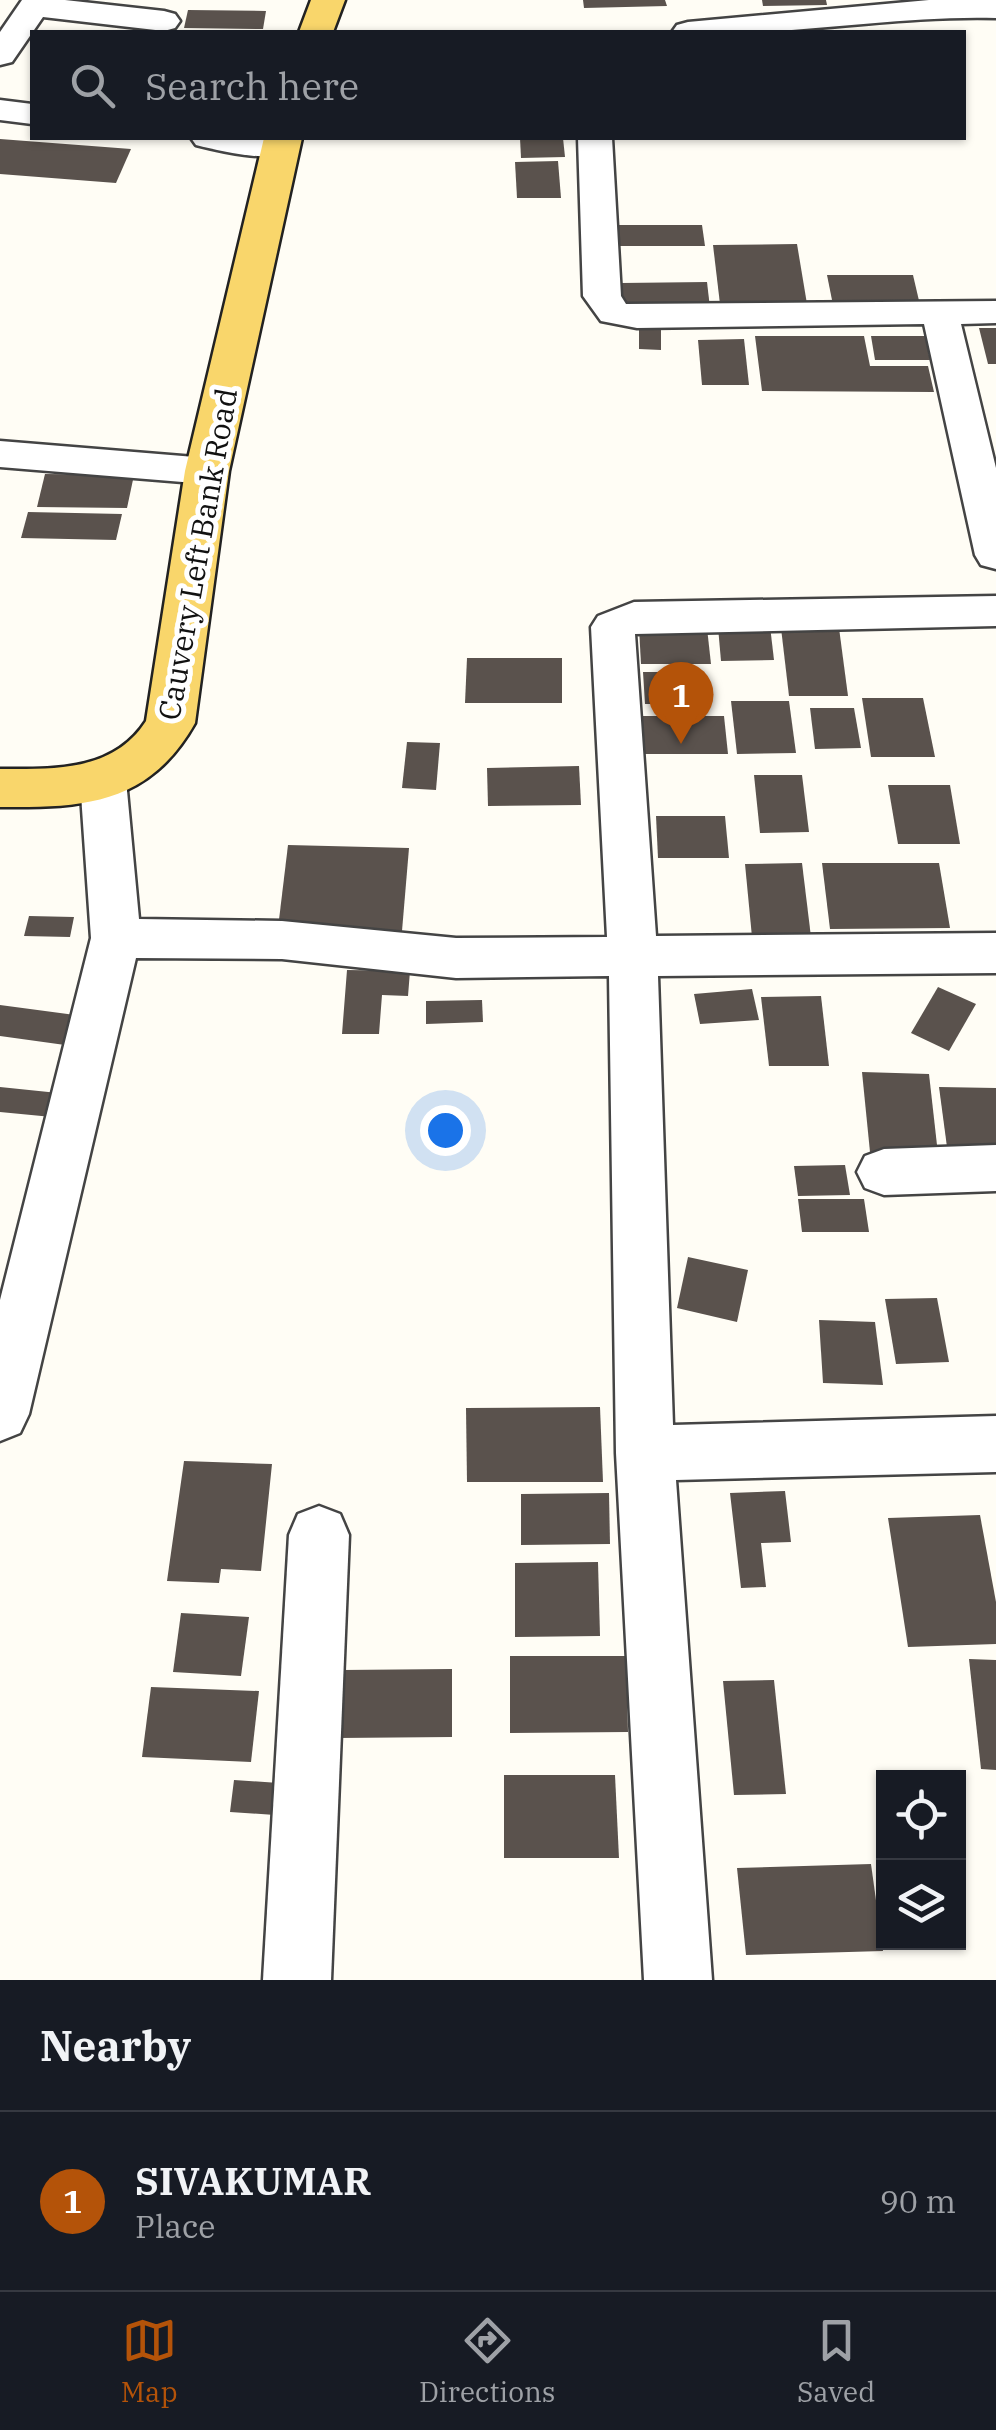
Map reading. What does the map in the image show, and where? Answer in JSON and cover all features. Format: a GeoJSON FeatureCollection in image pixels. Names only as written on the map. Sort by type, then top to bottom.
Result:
{"type":"FeatureCollection","features":[{"type":"Feature","properties":{"kind":"main road"},"geometry":{"type":"LineString","coordinates":[[317,30],[328,0]]}},
{"type":"Feature","properties":{"kind":"main road","name":"Cauvery Left Bank Road"},"geometry":{"type":"LineString","coordinates":[[0,788],[62,788],[127,771],[152,751],[174,712],[207,471],[281,142]]}},
{"type":"Feature","properties":{"kind":"street"},"geometry":{"type":"LineString","coordinates":[[0,55],[36,3],[164,21]]}},
{"type":"Feature","properties":{"kind":"street"},"geometry":{"type":"LineString","coordinates":[[710,30],[957,7],[996,8]]}},
{"type":"Feature","properties":{"kind":"street"},"geometry":{"type":"LineString","coordinates":[[0,110],[30,114]]}},
{"type":"Feature","properties":{"kind":"street"},"geometry":{"type":"LineString","coordinates":[[244,140],[281,142]]}},
{"type":"Feature","properties":{"kind":"street"},"geometry":{"type":"LineString","coordinates":[[595,140],[602,296],[614,312],[637,317],[996,312]]}},
{"type":"Feature","properties":{"kind":"street"},"geometry":{"type":"LineString","coordinates":[[940,313],[983,445],[996,555]]}},
{"type":"Feature","properties":{"kind":"street"},"geometry":{"type":"LineString","coordinates":[[0,454],[207,471]]}},
{"type":"Feature","properties":{"kind":"street"},"geometry":{"type":"LineString","coordinates":[[678,1980],[645,1454],[633,959],[613,628],[634,617],[996,611]]}},
{"type":"Feature","properties":{"kind":"street"},"geometry":{"type":"LineString","coordinates":[[0,1414],[116,938],[103,780]]}},
{"type":"Feature","properties":{"kind":"street"},"geometry":{"type":"LineString","coordinates":[[116,938],[282,940],[456,958],[996,952]]}},
{"type":"Feature","properties":{"kind":"street"},"geometry":{"type":"LineString","coordinates":[[884,1172],[996,1168]]}},
{"type":"Feature","properties":{"kind":"street"},"geometry":{"type":"LineString","coordinates":[[645,1454],[996,1444]]}},
{"type":"Feature","properties":{"kind":"street"},"geometry":{"type":"LineString","coordinates":[[296,1980],[318,1535]]}},
{"type":"Feature","properties":{"kind":"building"},"geometry":{"type":"Polygon","coordinates":[[[583,0],[665,0],[667,6],[584,8],[583,0]]]}},
{"type":"Feature","properties":{"kind":"building"},"geometry":{"type":"Polygon","coordinates":[[[762,0],[826,0],[827,5],[763,6],[762,0]]]}},
{"type":"Feature","properties":{"kind":"building"},"geometry":{"type":"Polygon","coordinates":[[[188,10],[266,11],[263,29],[184,28],[188,10]]]}},
{"type":"Feature","properties":{"kind":"building"},"geometry":{"type":"Polygon","coordinates":[[[0,139],[131,149],[116,183],[0,174],[0,139]]]}},
{"type":"Feature","properties":{"kind":"building"},"geometry":{"type":"Polygon","coordinates":[[[520,140],[563,140],[565,157],[521,158],[520,140]]]}},
{"type":"Feature","properties":{"kind":"building"},"geometry":{"type":"Polygon","coordinates":[[[558,161],[561,198],[517,198],[515,162],[558,161]]]}},
{"type":"Feature","properties":{"kind":"building"},"geometry":{"type":"Polygon","coordinates":[[[618,225],[702,225],[705,246],[619,246],[618,225]]]}},
{"type":"Feature","properties":{"kind":"building"},"geometry":{"type":"Polygon","coordinates":[[[797,244],[807,304],[720,304],[713,245],[797,244]]]}},
{"type":"Feature","properties":{"kind":"building"},"geometry":{"type":"Polygon","coordinates":[[[827,275],[913,275],[920,305],[833,305],[827,275]]]}},
{"type":"Feature","properties":{"kind":"building"},"geometry":{"type":"Polygon","coordinates":[[[707,282],[710,308],[623,309],[621,283],[707,282]]]}},
{"type":"Feature","properties":{"kind":"building"},"geometry":{"type":"Polygon","coordinates":[[[979,328],[996,328],[996,364],[988,364],[979,328]]]}},
{"type":"Feature","properties":{"kind":"building"},"geometry":{"type":"Polygon","coordinates":[[[639,329],[661,330],[661,350],[639,349],[639,329]]]}},
{"type":"Feature","properties":{"kind":"building"},"geometry":{"type":"Polygon","coordinates":[[[755,336],[864,336],[870,366],[928,366],[934,392],[762,391],[755,336]]]}},
{"type":"Feature","properties":{"kind":"building"},"geometry":{"type":"Polygon","coordinates":[[[871,336],[925,336],[930,360],[875,360],[871,336]]]}},
{"type":"Feature","properties":{"kind":"building"},"geometry":{"type":"Polygon","coordinates":[[[744,339],[749,385],[702,385],[698,340],[744,339]]]}},
{"type":"Feature","properties":{"kind":"building"},"geometry":{"type":"Polygon","coordinates":[[[45,474],[134,475],[127,508],[37,507],[45,474]]]}},
{"type":"Feature","properties":{"kind":"building"},"geometry":{"type":"Polygon","coordinates":[[[28,512],[122,514],[116,540],[21,538],[28,512]]]}},
{"type":"Feature","properties":{"kind":"building"},"geometry":{"type":"Polygon","coordinates":[[[770,626],[774,660],[721,661],[718,627],[770,626]]]}},
{"type":"Feature","properties":{"kind":"building"},"geometry":{"type":"Polygon","coordinates":[[[639,628],[707,628],[711,664],[641,664],[639,628]]]}},
{"type":"Feature","properties":{"kind":"building"},"geometry":{"type":"Polygon","coordinates":[[[781,628],[839,628],[848,696],[789,696],[781,628]]]}},
{"type":"Feature","properties":{"kind":"building"},"geometry":{"type":"Polygon","coordinates":[[[467,658],[562,658],[562,703],[465,703],[467,658]]]}},
{"type":"Feature","properties":{"kind":"building"},"geometry":{"type":"Polygon","coordinates":[[[643,672],[704,672],[707,704],[645,704],[643,672]]]}},
{"type":"Feature","properties":{"kind":"building"},"geometry":{"type":"Polygon","coordinates":[[[862,698],[923,698],[935,757],[871,757],[862,698]]]}},
{"type":"Feature","properties":{"kind":"building"},"geometry":{"type":"Polygon","coordinates":[[[731,701],[789,701],[796,753],[737,754],[731,701]]]}},
{"type":"Feature","properties":{"kind":"building"},"geometry":{"type":"Polygon","coordinates":[[[810,708],[854,708],[861,748],[815,749],[810,708]]]}},
{"type":"Feature","properties":{"kind":"building"},"geometry":{"type":"Polygon","coordinates":[[[634,716],[724,716],[728,754],[637,754],[634,716]]]}},
{"type":"Feature","properties":{"kind":"building"},"geometry":{"type":"Polygon","coordinates":[[[407,742],[440,743],[436,790],[402,788],[407,742]]]}},
{"type":"Feature","properties":{"kind":"building"},"geometry":{"type":"Polygon","coordinates":[[[579,766],[581,805],[488,806],[487,768],[579,766]]]}},
{"type":"Feature","properties":{"kind":"building"},"geometry":{"type":"Polygon","coordinates":[[[754,775],[802,775],[809,832],[760,833],[754,775]]]}},
{"type":"Feature","properties":{"kind":"building"},"geometry":{"type":"Polygon","coordinates":[[[888,785],[950,785],[960,844],[898,844],[888,785]]]}},
{"type":"Feature","properties":{"kind":"building"},"geometry":{"type":"Polygon","coordinates":[[[656,816],[725,816],[729,858],[658,858],[656,816]]]}},
{"type":"Feature","properties":{"kind":"building"},"geometry":{"type":"Polygon","coordinates":[[[288,845],[409,848],[402,931],[278,928],[288,845]]]}},
{"type":"Feature","properties":{"kind":"building"},"geometry":{"type":"Polygon","coordinates":[[[802,863],[811,937],[752,937],[745,864],[802,863]]]}},
{"type":"Feature","properties":{"kind":"building"},"geometry":{"type":"Polygon","coordinates":[[[822,863],[939,863],[950,928],[830,929],[822,863]]]}},
{"type":"Feature","properties":{"kind":"building"},"geometry":{"type":"Polygon","coordinates":[[[29,916],[74,917],[70,937],[24,936],[29,916]]]}},
{"type":"Feature","properties":{"kind":"building"},"geometry":{"type":"Polygon","coordinates":[[[347,970],[410,971],[408,996],[382,995],[379,1034],[342,1034],[347,970]]]}},
{"type":"Feature","properties":{"kind":"building"},"geometry":{"type":"Polygon","coordinates":[[[938,987],[976,1004],[949,1051],[911,1033],[938,987]]]}},
{"type":"Feature","properties":{"kind":"building"},"geometry":{"type":"Polygon","coordinates":[[[752,989],[759,1020],[700,1024],[694,994],[752,989]]]}},
{"type":"Feature","properties":{"kind":"building"},"geometry":{"type":"Polygon","coordinates":[[[821,996],[829,1066],[769,1066],[761,997],[821,996]]]}},
{"type":"Feature","properties":{"kind":"building"},"geometry":{"type":"Polygon","coordinates":[[[482,1000],[483,1022],[426,1024],[426,1001],[482,1000]]]}},
{"type":"Feature","properties":{"kind":"building"},"geometry":{"type":"Polygon","coordinates":[[[0,1005],[75,1015],[65,1045],[0,1036],[0,1005]]]}},
{"type":"Feature","properties":{"kind":"building"},"geometry":{"type":"Polygon","coordinates":[[[862,1072],[929,1074],[938,1154],[870,1152],[862,1072]]]}},
{"type":"Feature","properties":{"kind":"building"},"geometry":{"type":"Polygon","coordinates":[[[0,1087],[58,1093],[52,1117],[0,1112],[0,1087]]]}},
{"type":"Feature","properties":{"kind":"building"},"geometry":{"type":"Polygon","coordinates":[[[939,1087],[996,1088],[996,1148],[947,1147],[939,1087]]]}},
{"type":"Feature","properties":{"kind":"building"},"geometry":{"type":"Polygon","coordinates":[[[845,1165],[850,1195],[798,1196],[794,1166],[845,1165]]]}},
{"type":"Feature","properties":{"kind":"building"},"geometry":{"type":"Polygon","coordinates":[[[798,1199],[864,1199],[869,1232],[802,1232],[798,1199]]]}},
{"type":"Feature","properties":{"kind":"building"},"geometry":{"type":"Polygon","coordinates":[[[688,1257],[748,1270],[737,1322],[677,1308],[688,1257]]]}},
{"type":"Feature","properties":{"kind":"building"},"geometry":{"type":"Polygon","coordinates":[[[937,1298],[949,1362],[896,1364],[885,1299],[937,1298]]]}},
{"type":"Feature","properties":{"kind":"building"},"geometry":{"type":"Polygon","coordinates":[[[819,1320],[875,1322],[883,1385],[823,1383],[819,1320]]]}},
{"type":"Feature","properties":{"kind":"building"},"geometry":{"type":"Polygon","coordinates":[[[600,1407],[603,1482],[467,1482],[466,1408],[600,1407]]]}},
{"type":"Feature","properties":{"kind":"building"},"geometry":{"type":"Polygon","coordinates":[[[184,1461],[272,1464],[261,1571],[221,1569],[219,1583],[167,1581],[184,1461]]]}},
{"type":"Feature","properties":{"kind":"building"},"geometry":{"type":"Polygon","coordinates":[[[785,1491],[791,1542],[761,1543],[766,1587],[741,1588],[730,1493],[785,1491]]]}},
{"type":"Feature","properties":{"kind":"building"},"geometry":{"type":"Polygon","coordinates":[[[609,1493],[610,1544],[521,1545],[521,1494],[609,1493]]]}},
{"type":"Feature","properties":{"kind":"building"},"geometry":{"type":"Polygon","coordinates":[[[980,1515],[996,1602],[996,1644],[908,1647],[888,1518],[980,1515]]]}},
{"type":"Feature","properties":{"kind":"building"},"geometry":{"type":"Polygon","coordinates":[[[598,1562],[600,1636],[515,1637],[515,1563],[598,1562]]]}},
{"type":"Feature","properties":{"kind":"building"},"geometry":{"type":"Polygon","coordinates":[[[181,1613],[249,1617],[241,1676],[173,1672],[181,1613]]]}},
{"type":"Feature","properties":{"kind":"building"},"geometry":{"type":"Polygon","coordinates":[[[510,1656],[626,1656],[628,1732],[510,1733],[510,1656]]]}},
{"type":"Feature","properties":{"kind":"building"},"geometry":{"type":"Polygon","coordinates":[[[969,1659],[996,1660],[996,1770],[981,1769],[969,1659]]]}},
{"type":"Feature","properties":{"kind":"building"},"geometry":{"type":"Polygon","coordinates":[[[452,1669],[452,1737],[338,1738],[342,1670],[452,1669]]]}},
{"type":"Feature","properties":{"kind":"building"},"geometry":{"type":"Polygon","coordinates":[[[774,1680],[786,1794],[734,1795],[723,1681],[774,1680]]]}},
{"type":"Feature","properties":{"kind":"building"},"geometry":{"type":"Polygon","coordinates":[[[151,1687],[259,1691],[251,1762],[142,1757],[151,1687]]]}},
{"type":"Feature","properties":{"kind":"building"},"geometry":{"type":"Polygon","coordinates":[[[504,1775],[615,1775],[619,1858],[504,1858],[504,1775]]]}},
{"type":"Feature","properties":{"kind":"building"},"geometry":{"type":"Polygon","coordinates":[[[234,1780],[279,1783],[275,1815],[230,1812],[234,1780]]]}},
{"type":"Feature","properties":{"kind":"building"},"geometry":{"type":"Polygon","coordinates":[[[871,1864],[876,1950],[883,1951],[746,1955],[737,1868],[871,1864]]]}},
{"type":"Feature","properties":{"kind":"place","name":"SIVAKUMAR"},"geometry":{"type":"Point","coordinates":[681,744]}}]}
